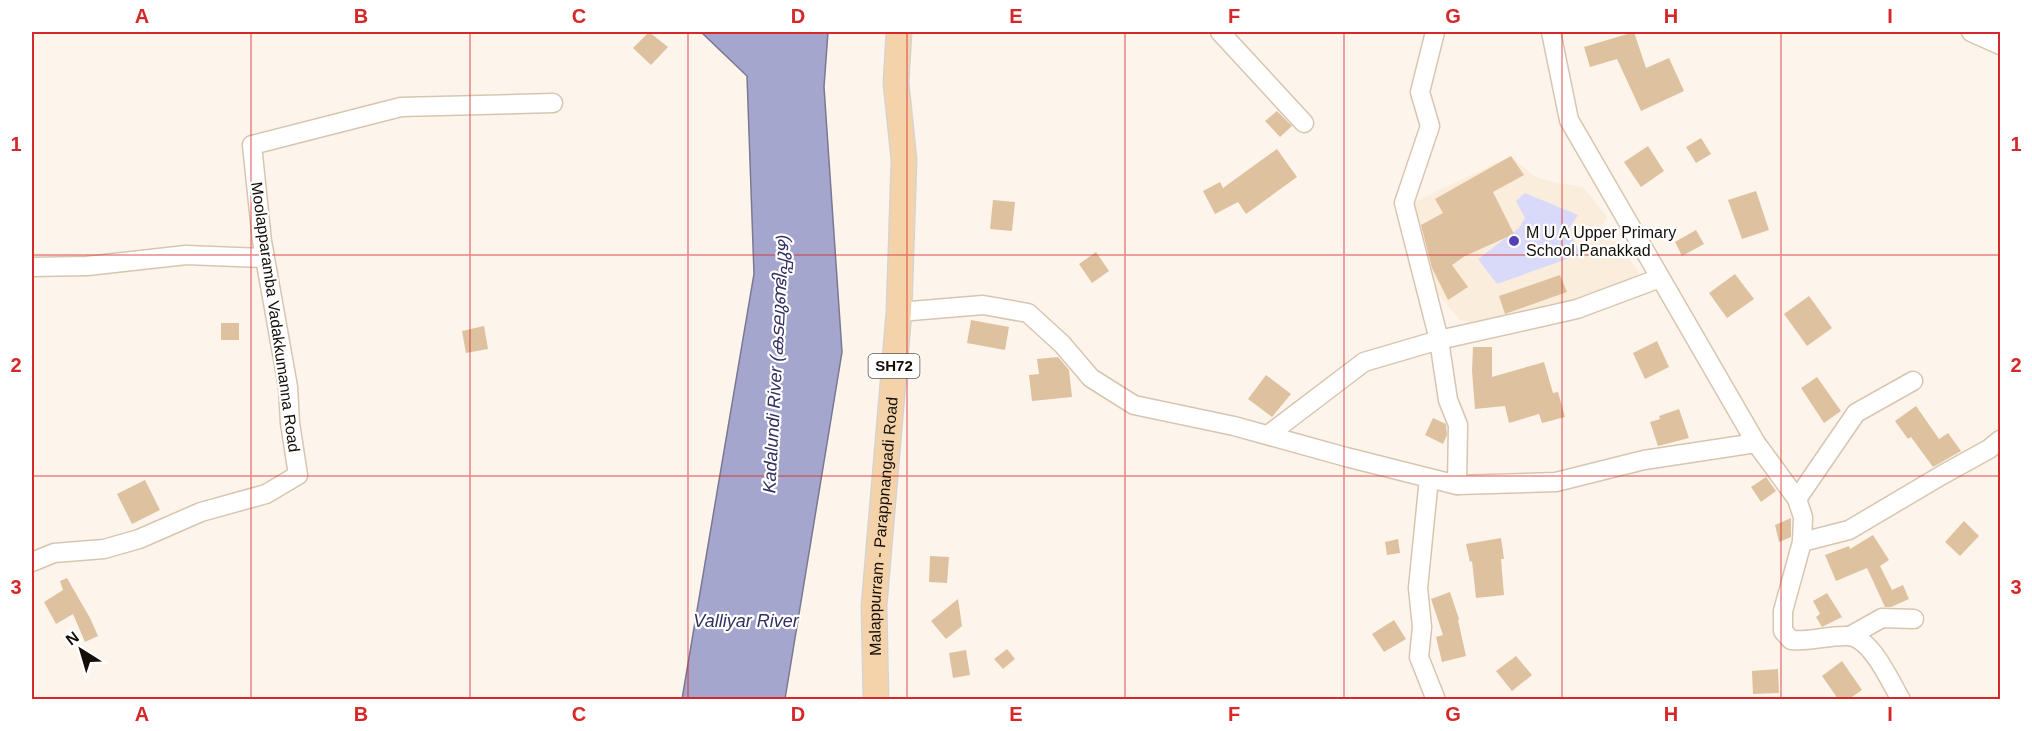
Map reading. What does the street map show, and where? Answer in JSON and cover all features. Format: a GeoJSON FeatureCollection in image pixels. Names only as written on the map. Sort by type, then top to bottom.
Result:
{"type":"FeatureCollection","features":[{"type":"Feature","properties":{"kind":"main road","name":"Malappurram - Parappnangadi Road"},"geometry":{"type":"LineString","coordinates":[[876,699],[874,606],[899,312],[904,160],[896,83],[899,32]]}},
{"type":"Feature","properties":{"kind":"street"},"geometry":{"type":"LineString","coordinates":[[1220,32],[1304,123]]}},
{"type":"Feature","properties":{"kind":"street"},"geometry":{"type":"LineString","coordinates":[[1435,32],[1420,92],[1430,126],[1404,203],[1439,340],[1448,400],[1458,425],[1457,485]]}},
{"type":"Feature","properties":{"kind":"street"},"geometry":{"type":"LineString","coordinates":[[1551,32],[1569,120],[1756,443],[1797,499],[1803,517],[1802,542],[1783,611],[1783,632],[1791,640],[1802,642],[1850,636],[1882,618],[1914,619]]}},
{"type":"Feature","properties":{"kind":"street"},"geometry":{"type":"LineString","coordinates":[[1971,32],[2001,45]]}},
{"type":"Feature","properties":{"kind":"street","name":"Moolapparamba Vadakkumanna Road"},"geometry":{"type":"LineString","coordinates":[[32,562],[54,553],[104,549],[139,539],[201,512],[266,494],[298,475],[290,423],[288,387],[264,258],[252,145],[401,107],[553,104]]}},
{"type":"Feature","properties":{"kind":"street"},"geometry":{"type":"LineString","coordinates":[[32,267],[87,266],[186,255],[264,258]]}},
{"type":"Feature","properties":{"kind":"street"},"geometry":{"type":"LineString","coordinates":[[1268,435],[1364,362],[1439,340],[1577,309],[1660,278]]}},
{"type":"Feature","properties":{"kind":"street"},"geometry":{"type":"LineString","coordinates":[[899,312],[983,305],[1028,314],[1062,344],[1091,378],[1134,405],[1234,426],[1457,485],[1556,482],[1644,460],[1756,443]]}},
{"type":"Feature","properties":{"kind":"street"},"geometry":{"type":"LineString","coordinates":[[1797,499],[1856,413],[1913,381]]}},
{"type":"Feature","properties":{"kind":"street"},"geometry":{"type":"LineString","coordinates":[[1802,542],[1849,530],[2001,440]]}},
{"type":"Feature","properties":{"kind":"street"},"geometry":{"type":"LineString","coordinates":[[1429,478],[1418,588],[1422,627],[1419,657],[1436,699]]}},
{"type":"Feature","properties":{"kind":"street"},"geometry":{"type":"LineString","coordinates":[[1850,636],[1866,645],[1876,657],[1901,699]]}},
{"type":"Feature","properties":{"kind":"shaded area","name":"M U A Upper Primary School Panakkad"},"geometry":{"type":"Polygon","coordinates":[[[1511,156],[1535,177],[1583,187],[1607,217],[1599,231],[1607,240],[1619,242],[1642,278],[1586,299],[1489,325],[1460,320],[1426,280],[1406,206],[1511,156]]]}},
{"type":"Feature","properties":{"kind":"shaded area"},"geometry":{"type":"Polygon","coordinates":[[[1525,193],[1578,215],[1568,230],[1581,254],[1497,284],[1478,259],[1519,228],[1525,218],[1516,201],[1525,193]]]}},
{"type":"Feature","properties":{"kind":"water","name":"Valliyar River"},"geometry":{"type":"Polygon","coordinates":[[[701,32],[828,32],[824,87],[842,352],[785,699],[682,699],[754,274],[747,76],[701,32]]]}},
{"type":"Feature","properties":{"kind":"building"},"geometry":{"type":"Polygon","coordinates":[[[649,32],[668,47],[651,65],[633,48],[649,32]]]}},
{"type":"Feature","properties":{"kind":"building"},"geometry":{"type":"Polygon","coordinates":[[[1634,32],[1646,68],[1669,58],[1684,91],[1641,111],[1617,59],[1590,67],[1584,47],[1634,32]]]}},
{"type":"Feature","properties":{"kind":"building"},"geometry":{"type":"Polygon","coordinates":[[[1277,111],[1292,126],[1280,137],[1265,121],[1277,111]]]}},
{"type":"Feature","properties":{"kind":"building"},"geometry":{"type":"Polygon","coordinates":[[[1701,138],[1711,154],[1696,163],[1686,147],[1701,138]]]}},
{"type":"Feature","properties":{"kind":"building"},"geometry":{"type":"Polygon","coordinates":[[[1648,146],[1664,171],[1641,187],[1624,162],[1648,146]]]}},
{"type":"Feature","properties":{"kind":"building"},"geometry":{"type":"Polygon","coordinates":[[[1277,149],[1297,177],[1246,214],[1238,202],[1215,214],[1203,191],[1220,182],[1223,188],[1277,149]]]}},
{"type":"Feature","properties":{"kind":"building"},"geometry":{"type":"Polygon","coordinates":[[[1511,156],[1524,175],[1493,192],[1514,234],[1465,256],[1452,265],[1468,287],[1448,300],[1432,268],[1421,225],[1443,213],[1435,199],[1511,156]]]}},
{"type":"Feature","properties":{"kind":"building"},"geometry":{"type":"Polygon","coordinates":[[[1756,191],[1769,230],[1742,239],[1728,200],[1756,191]]]}},
{"type":"Feature","properties":{"kind":"building"},"geometry":{"type":"Polygon","coordinates":[[[993,200],[1015,202],[1012,231],[990,229],[993,200]]]}},
{"type":"Feature","properties":{"kind":"building"},"geometry":{"type":"Polygon","coordinates":[[[1696,230],[1704,244],[1682,256],[1675,242],[1696,230]]]}},
{"type":"Feature","properties":{"kind":"building"},"geometry":{"type":"Polygon","coordinates":[[[1096,252],[1109,271],[1092,283],[1079,264],[1096,252]]]}},
{"type":"Feature","properties":{"kind":"building"},"geometry":{"type":"Polygon","coordinates":[[[1735,274],[1754,299],[1727,318],[1709,293],[1735,274]]]}},
{"type":"Feature","properties":{"kind":"building"},"geometry":{"type":"Polygon","coordinates":[[[1560,275],[1567,292],[1505,314],[1499,296],[1560,275]]]}},
{"type":"Feature","properties":{"kind":"building"},"geometry":{"type":"Polygon","coordinates":[[[1809,296],[1832,328],[1807,346],[1784,314],[1809,296]]]}},
{"type":"Feature","properties":{"kind":"building"},"geometry":{"type":"Polygon","coordinates":[[[971,320],[1009,327],[1005,350],[967,343],[971,320]]]}},
{"type":"Feature","properties":{"kind":"building"},"geometry":{"type":"Polygon","coordinates":[[[221,323],[239,323],[239,340],[221,340],[221,323]]]}},
{"type":"Feature","properties":{"kind":"building"},"geometry":{"type":"Polygon","coordinates":[[[484,326],[488,349],[466,353],[462,331],[484,326]]]}},
{"type":"Feature","properties":{"kind":"building"},"geometry":{"type":"Polygon","coordinates":[[[1657,341],[1669,367],[1645,379],[1633,353],[1657,341]]]}},
{"type":"Feature","properties":{"kind":"building"},"geometry":{"type":"Polygon","coordinates":[[[1473,347],[1492,347],[1492,377],[1544,362],[1553,393],[1558,392],[1565,417],[1542,423],[1539,414],[1509,423],[1505,406],[1475,409],[1473,347]]]}},
{"type":"Feature","properties":{"kind":"building"},"geometry":{"type":"Polygon","coordinates":[[[1058,357],[1069,370],[1072,397],[1032,401],[1029,375],[1039,374],[1037,359],[1058,357]]]}},
{"type":"Feature","properties":{"kind":"building"},"geometry":{"type":"Polygon","coordinates":[[[1266,375],[1291,394],[1272,417],[1248,399],[1266,375]]]}},
{"type":"Feature","properties":{"kind":"building"},"geometry":{"type":"Polygon","coordinates":[[[1817,377],[1841,411],[1824,423],[1801,388],[1817,377]]]}},
{"type":"Feature","properties":{"kind":"building"},"geometry":{"type":"Polygon","coordinates":[[[1916,406],[1939,439],[1948,433],[1961,451],[1933,467],[1911,437],[1908,439],[1895,421],[1916,406]]]}},
{"type":"Feature","properties":{"kind":"building"},"geometry":{"type":"Polygon","coordinates":[[[1679,409],[1689,438],[1658,446],[1650,422],[1679,409]]]}},
{"type":"Feature","properties":{"kind":"building"},"geometry":{"type":"Polygon","coordinates":[[[1433,418],[1446,424],[1447,435],[1443,444],[1425,435],[1433,418]]]}},
{"type":"Feature","properties":{"kind":"building"},"geometry":{"type":"Polygon","coordinates":[[[1766,477],[1776,491],[1761,502],[1751,487],[1766,477]]]}},
{"type":"Feature","properties":{"kind":"building"},"geometry":{"type":"Polygon","coordinates":[[[145,480],[160,510],[132,524],[117,494],[145,480]]]}},
{"type":"Feature","properties":{"kind":"building"},"geometry":{"type":"Polygon","coordinates":[[[1791,518],[1791,537],[1779,542],[1775,525],[1791,518]]]}},
{"type":"Feature","properties":{"kind":"building"},"geometry":{"type":"Polygon","coordinates":[[[1964,521],[1979,536],[1960,556],[1945,542],[1964,521]]]}},
{"type":"Feature","properties":{"kind":"building"},"geometry":{"type":"Polygon","coordinates":[[[1873,535],[1889,560],[1880,566],[1892,590],[1903,585],[1909,599],[1891,607],[1885,607],[1867,568],[1836,581],[1825,555],[1849,546],[1850,549],[1873,535]]]}},
{"type":"Feature","properties":{"kind":"building"},"geometry":{"type":"Polygon","coordinates":[[[1501,538],[1504,559],[1501,559],[1504,595],[1476,598],[1472,561],[1470,562],[1466,544],[1501,538]]]}},
{"type":"Feature","properties":{"kind":"building"},"geometry":{"type":"Polygon","coordinates":[[[1398,539],[1400,553],[1387,555],[1385,542],[1398,539]]]}},
{"type":"Feature","properties":{"kind":"building"},"geometry":{"type":"Polygon","coordinates":[[[930,556],[949,557],[947,583],[929,582],[930,556]]]}},
{"type":"Feature","properties":{"kind":"building"},"geometry":{"type":"Polygon","coordinates":[[[67,578],[98,636],[85,642],[73,614],[56,624],[44,602],[63,590],[60,581],[67,578]]]}},
{"type":"Feature","properties":{"kind":"building"},"geometry":{"type":"Polygon","coordinates":[[[1450,592],[1459,619],[1466,656],[1442,662],[1436,637],[1443,635],[1431,599],[1450,592]]]}},
{"type":"Feature","properties":{"kind":"building"},"geometry":{"type":"Polygon","coordinates":[[[1827,593],[1842,617],[1822,627],[1816,617],[1820,614],[1813,601],[1827,593]]]}},
{"type":"Feature","properties":{"kind":"building"},"geometry":{"type":"Polygon","coordinates":[[[958,599],[962,626],[946,639],[931,621],[958,599]]]}},
{"type":"Feature","properties":{"kind":"building"},"geometry":{"type":"Polygon","coordinates":[[[1394,620],[1406,639],[1384,652],[1372,634],[1394,620]]]}},
{"type":"Feature","properties":{"kind":"building"},"geometry":{"type":"Polygon","coordinates":[[[1007,649],[1015,659],[1003,669],[994,659],[1007,649]]]}},
{"type":"Feature","properties":{"kind":"building"},"geometry":{"type":"Polygon","coordinates":[[[966,650],[970,675],[953,678],[949,653],[966,650]]]}},
{"type":"Feature","properties":{"kind":"building"},"geometry":{"type":"Polygon","coordinates":[[[1516,656],[1532,675],[1512,691],[1496,671],[1516,656]]]}},
{"type":"Feature","properties":{"kind":"building"},"geometry":{"type":"Polygon","coordinates":[[[1842,661],[1862,690],[1849,699],[1838,699],[1822,676],[1842,661]]]}},
{"type":"Feature","properties":{"kind":"building"},"geometry":{"type":"Polygon","coordinates":[[[1778,669],[1779,693],[1753,694],[1752,671],[1778,669]]]}},
{"type":"Feature","properties":{"kind":"place","name":"M U A Upper Primary School Panakkad"},"geometry":{"type":"Point","coordinates":[1514,241]}},
{"type":"Feature","properties":{"kind":"water label","name":"Kadalundi River (കടലുണ്ടിപ്പുഴ)"},"geometry":{"type":"Point","coordinates":[776,364]}}]}
